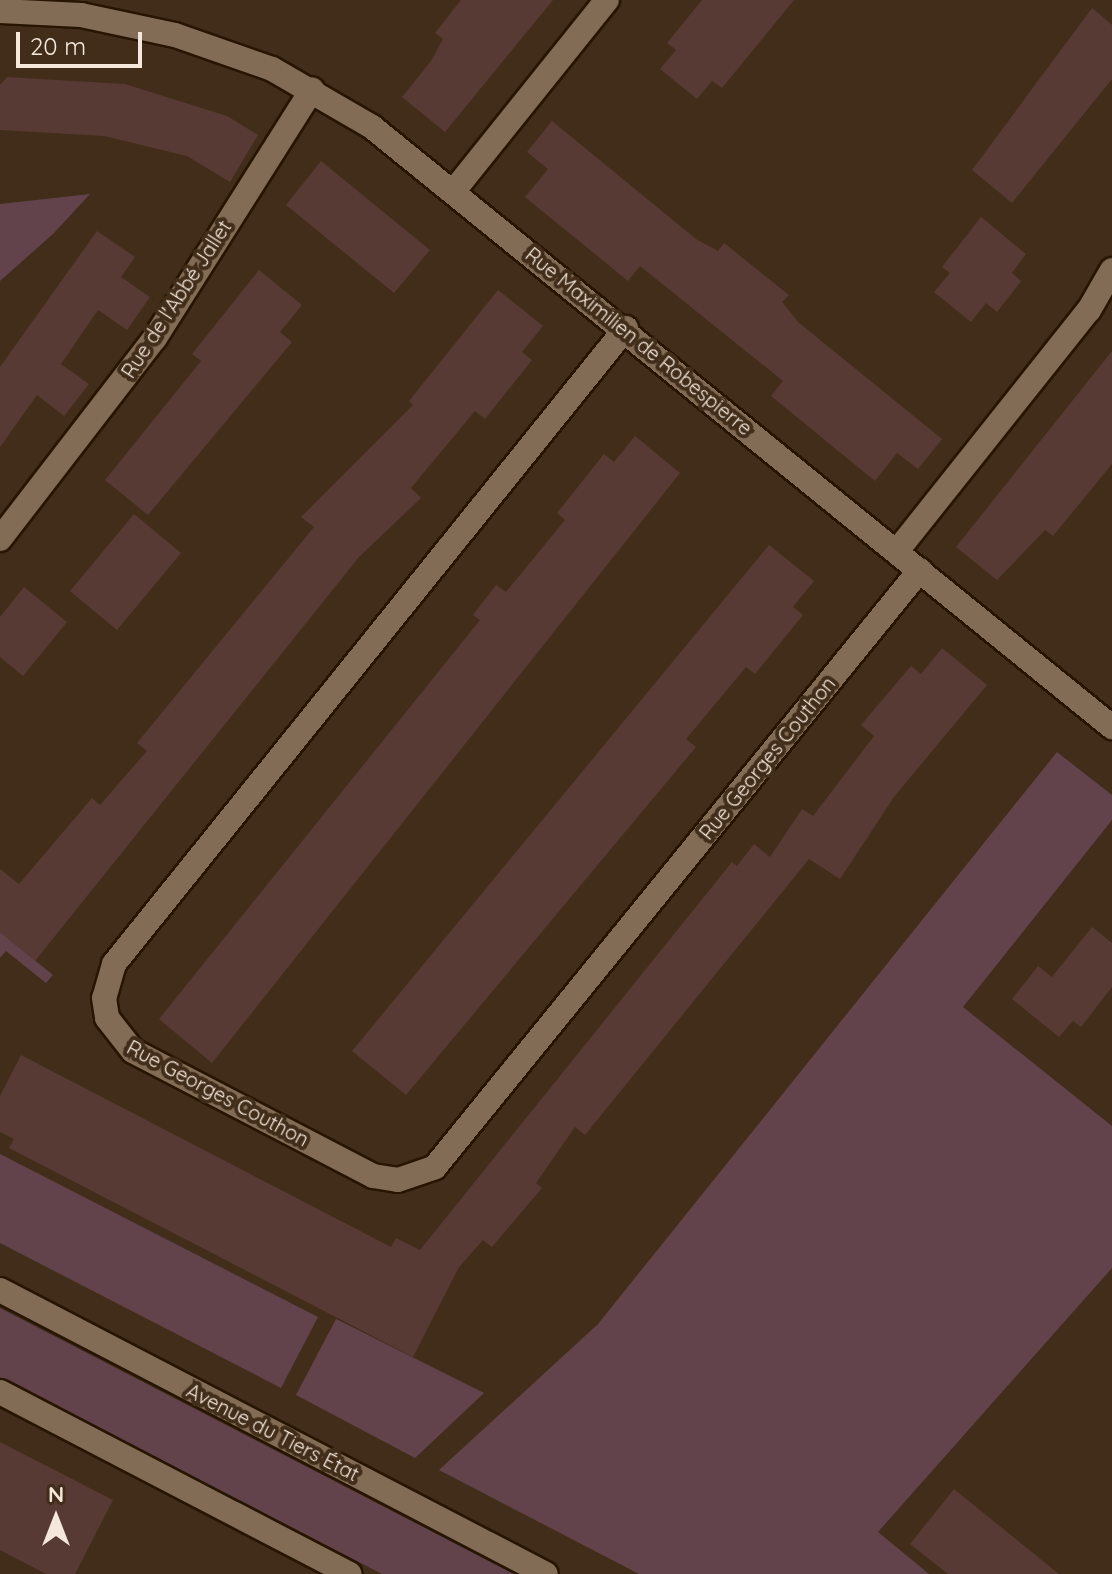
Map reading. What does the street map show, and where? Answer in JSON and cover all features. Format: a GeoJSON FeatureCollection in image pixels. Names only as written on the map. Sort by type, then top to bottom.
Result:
{"type":"FeatureCollection","features":[{"type":"Feature","properties":{"kind":"street"},"geometry":{"type":"LineString","coordinates":[[453,192],[607,0]]}},
{"type":"Feature","properties":{"kind":"street","name":"Rue Maximilien de Robespierre"},"geometry":{"type":"LineString","coordinates":[[0,11],[129,11],[312,90],[453,192],[626,328],[1112,727]]}},
{"type":"Feature","properties":{"kind":"street","name":"Rue de l'Abbé Jallet"},"geometry":{"type":"LineString","coordinates":[[0,539],[155,338],[312,90]]}},
{"type":"Feature","properties":{"kind":"street"},"geometry":{"type":"LineString","coordinates":[[897,551],[1089,310],[1112,270]]}},
{"type":"Feature","properties":{"kind":"street","name":"Rue Georges Couthon"},"geometry":{"type":"LineString","coordinates":[[626,328],[114,964],[104,998],[107,1018],[133,1051],[373,1176],[398,1180],[435,1167],[920,570]]}},
{"type":"Feature","properties":{"kind":"street","name":"Avenue du Tiers État"},"geometry":{"type":"LineString","coordinates":[[0,1290],[546,1574]]}},
{"type":"Feature","properties":{"kind":"street"},"geometry":{"type":"LineString","coordinates":[[0,1392],[350,1574]]}},
{"type":"Feature","properties":{"kind":"shaded area"},"geometry":{"type":"Polygon","coordinates":[[[90,194],[54,233],[0,281],[0,204],[90,194]]]}},
{"type":"Feature","properties":{"kind":"shaded area"},"geometry":{"type":"Polygon","coordinates":[[[1057,752],[1112,795],[1112,820],[963,1007],[1112,1126],[1112,1268],[878,1532],[929,1574],[639,1574],[439,1470],[598,1324],[1057,752]]]}},
{"type":"Feature","properties":{"kind":"shaded area"},"geometry":{"type":"Polygon","coordinates":[[[0,932],[53,975],[46,983],[6,951],[0,958],[0,932]]]}},
{"type":"Feature","properties":{"kind":"shaded area"},"geometry":{"type":"Polygon","coordinates":[[[0,1154],[318,1317],[281,1388],[0,1243],[0,1154]]]}},
{"type":"Feature","properties":{"kind":"shaded area"},"geometry":{"type":"Polygon","coordinates":[[[0,1308],[514,1574],[382,1574],[0,1377],[0,1308]]]}},
{"type":"Feature","properties":{"kind":"shaded area"},"geometry":{"type":"Polygon","coordinates":[[[336,1319],[484,1393],[415,1458],[296,1395],[336,1319]]]}},
{"type":"Feature","properties":{"kind":"building"},"geometry":{"type":"Polygon","coordinates":[[[461,0],[553,0],[445,132],[402,97],[431,61],[443,39],[435,33],[461,0]]]}},
{"type":"Feature","properties":{"kind":"building"},"geometry":{"type":"Polygon","coordinates":[[[702,0],[794,0],[722,88],[712,81],[697,99],[660,69],[676,50],[667,43],[702,0]]]}},
{"type":"Feature","properties":{"kind":"building"},"geometry":{"type":"Polygon","coordinates":[[[1092,8],[1112,25],[1112,79],[1012,203],[972,170],[1092,8]]]}},
{"type":"Feature","properties":{"kind":"building"},"geometry":{"type":"Polygon","coordinates":[[[7,77],[125,84],[227,116],[258,135],[230,182],[187,156],[104,136],[0,130],[0,85],[7,77]]]}},
{"type":"Feature","properties":{"kind":"building"},"geometry":{"type":"Polygon","coordinates":[[[552,121],[696,239],[718,251],[724,243],[789,295],[782,302],[798,322],[942,439],[918,469],[897,453],[875,481],[771,396],[783,381],[640,266],[628,281],[525,197],[548,169],[527,152],[552,121]]]}},
{"type":"Feature","properties":{"kind":"building"},"geometry":{"type":"Polygon","coordinates":[[[321,161],[430,250],[394,293],[286,205],[321,161]]]}},
{"type":"Feature","properties":{"kind":"building"},"geometry":{"type":"Polygon","coordinates":[[[981,217],[1026,254],[1012,273],[1021,281],[997,312],[986,303],[971,322],[934,292],[950,273],[942,267],[981,217]]]}},
{"type":"Feature","properties":{"kind":"building"},"geometry":{"type":"Polygon","coordinates":[[[97,231],[135,257],[121,277],[150,297],[127,330],[98,310],[61,364],[89,384],[64,416],[37,395],[0,447],[0,367],[97,231]]]}},
{"type":"Feature","properties":{"kind":"building"},"geometry":{"type":"Polygon","coordinates":[[[259,270],[302,305],[280,332],[292,342],[148,515],[105,480],[201,361],[192,354],[259,270]]]}},
{"type":"Feature","properties":{"kind":"building"},"geometry":{"type":"Polygon","coordinates":[[[498,290],[543,326],[522,352],[532,360],[485,419],[475,411],[411,488],[421,498],[359,557],[35,961],[0,932],[0,869],[19,884],[92,798],[100,805],[147,751],[137,743],[314,527],[301,517],[413,405],[409,401],[498,290]]]}},
{"type":"Feature","properties":{"kind":"building"},"geometry":{"type":"Polygon","coordinates":[[[1112,351],[1112,464],[1053,536],[1045,530],[997,580],[956,547],[1112,351]]]}},
{"type":"Feature","properties":{"kind":"building"},"geometry":{"type":"Polygon","coordinates":[[[635,436],[680,473],[212,1063],[159,1019],[480,620],[473,615],[496,585],[506,592],[565,520],[557,513],[604,454],[614,462],[635,436]]]}},
{"type":"Feature","properties":{"kind":"building"},"geometry":{"type":"Polygon","coordinates":[[[134,514],[181,553],[117,630],[70,591],[134,514]]]}},
{"type":"Feature","properties":{"kind":"building"},"geometry":{"type":"Polygon","coordinates":[[[769,545],[814,581],[793,607],[803,615],[755,674],[746,667],[686,739],[696,747],[406,1095],[352,1051],[769,545]]]}},
{"type":"Feature","properties":{"kind":"building"},"geometry":{"type":"Polygon","coordinates":[[[24,587],[67,622],[23,676],[0,657],[0,617],[24,587]]]}},
{"type":"Feature","properties":{"kind":"building"},"geometry":{"type":"Polygon","coordinates":[[[942,648],[987,685],[894,797],[840,879],[809,859],[585,1135],[575,1127],[536,1183],[542,1188],[492,1247],[483,1240],[459,1267],[413,1357],[9,1148],[14,1139],[0,1132],[0,1096],[21,1055],[391,1247],[396,1238],[420,1250],[732,862],[737,866],[754,844],[770,857],[802,809],[813,816],[874,736],[861,725],[911,666],[921,674],[942,648]]]}},
{"type":"Feature","properties":{"kind":"building"},"geometry":{"type":"Polygon","coordinates":[[[1092,927],[1112,943],[1112,987],[1081,1027],[1073,1021],[1059,1037],[1012,999],[1038,966],[1052,977],[1092,927]]]}},
{"type":"Feature","properties":{"kind":"building"},"geometry":{"type":"Polygon","coordinates":[[[0,1442],[113,1500],[75,1574],[46,1574],[0,1550],[0,1442]]]}},
{"type":"Feature","properties":{"kind":"building"},"geometry":{"type":"Polygon","coordinates":[[[954,1489],[1059,1574],[948,1574],[910,1544],[954,1489]]]}}]}
